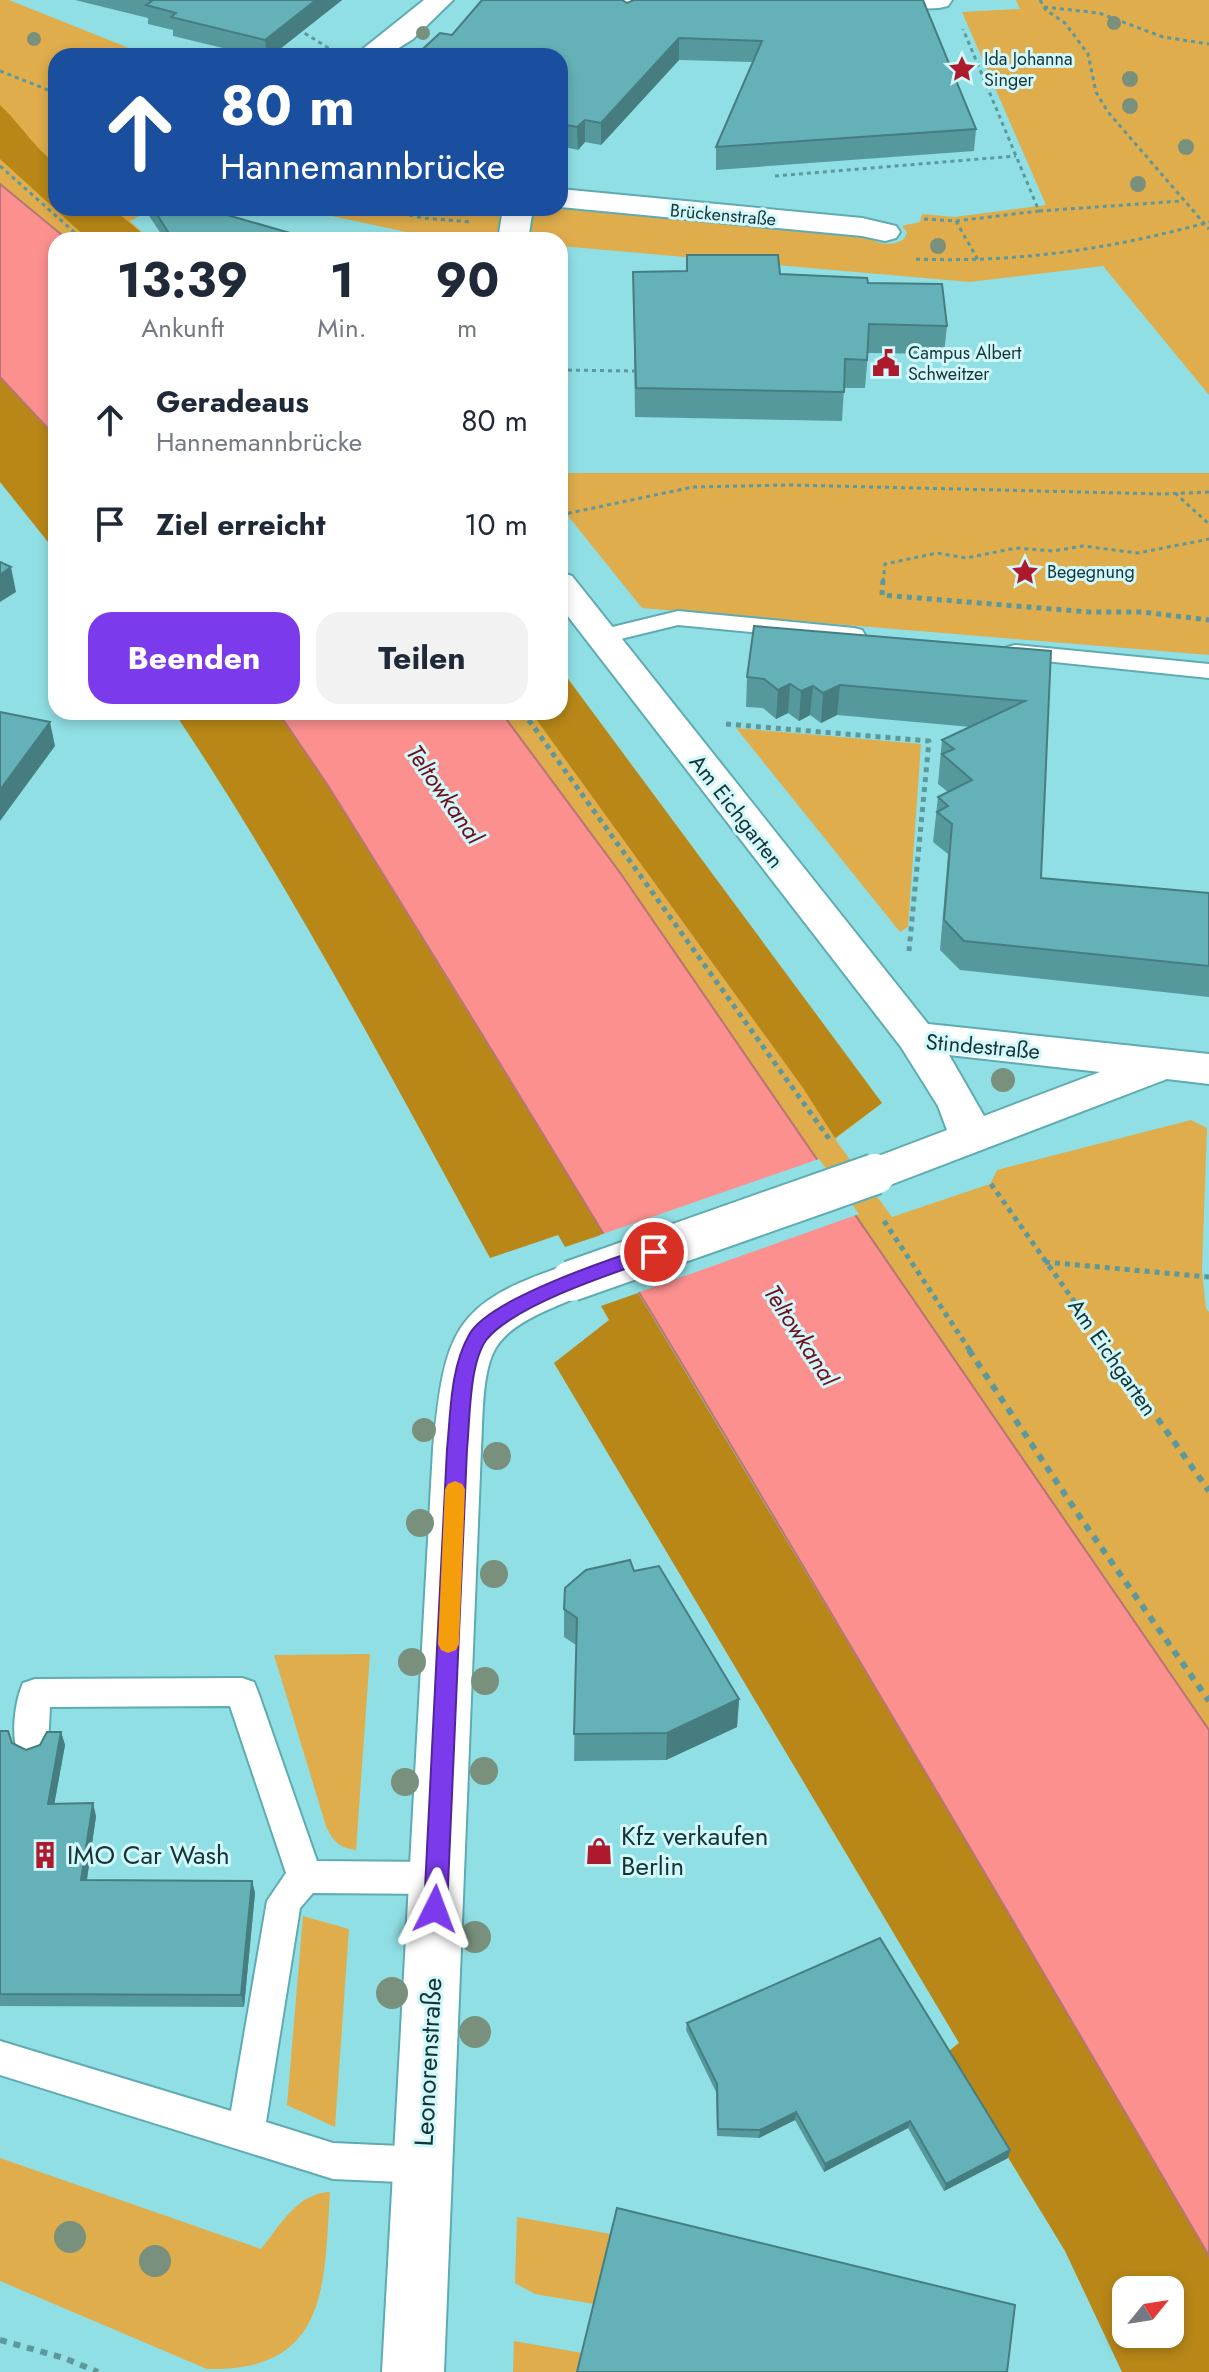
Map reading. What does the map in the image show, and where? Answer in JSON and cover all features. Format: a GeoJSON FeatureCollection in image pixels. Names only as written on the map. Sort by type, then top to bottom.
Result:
{"type":"FeatureCollection","features":[{"type":"Feature","properties":{"kind":"street"},"geometry":{"type":"LineString","coordinates":[[380,48],[403,33],[440,0]]}},
{"type":"Feature","properties":{"kind":"street"},"geometry":{"type":"LineString","coordinates":[[832,5],[939,0]]}},
{"type":"Feature","properties":{"kind":"street"},"geometry":{"type":"LineString","coordinates":[[627,6],[721,7]]}},
{"type":"Feature","properties":{"kind":"street","name":"Brückenstraße"},"geometry":{"type":"LineString","coordinates":[[568,199],[862,227],[885,232]]}},
{"type":"Feature","properties":{"kind":"street","name":"Am Eichgarten"},"geometry":{"type":"LineString","coordinates":[[568,594],[916,1037]]}},
{"type":"Feature","properties":{"kind":"street","name":"Stindestraße"},"geometry":{"type":"LineString","coordinates":[[916,1037],[1209,1069]]}},
{"type":"Feature","properties":{"kind":"street","name":"Stindestraße"},"geometry":{"type":"LineString","coordinates":[[916,1037],[958,1104],[972,1138]]}},
{"type":"Feature","properties":{"kind":"street","name":"Stindestraße"},"geometry":{"type":"LineString","coordinates":[[571,1281],[875,1174],[1160,1066]]}},
{"type":"Feature","properties":{"kind":"street","name":"Leonorenstraße"},"geometry":{"type":"LineString","coordinates":[[413,2372],[457,1449],[464,1374],[477,1337],[501,1317],[571,1281]]}},
{"type":"Feature","properties":{"kind":"lane"},"geometry":{"type":"LineString","coordinates":[[600,637],[678,618],[881,638]]}},
{"type":"Feature","properties":{"kind":"lane"},"geometry":{"type":"LineString","coordinates":[[990,649],[1209,671]]}},
{"type":"Feature","properties":{"kind":"lane"},"geometry":{"type":"LineString","coordinates":[[31,1745],[35,1693],[242,1692],[305,1877]]}},
{"type":"Feature","properties":{"kind":"lane"},"geometry":{"type":"LineString","coordinates":[[246,2133],[284,1901],[305,1877],[437,1878]]}},
{"type":"Feature","properties":{"kind":"lane"},"geometry":{"type":"LineString","coordinates":[[0,2058],[333,2161],[423,2165]]}},
{"type":"Feature","properties":{"kind":"path"},"geometry":{"type":"LineString","coordinates":[[1040,0],[1078,38],[1088,54],[1096,92],[1108,112],[1209,229]]}},
{"type":"Feature","properties":{"kind":"path"},"geometry":{"type":"LineString","coordinates":[[1044,7],[1099,13],[1163,37],[1209,44]]}},
{"type":"Feature","properties":{"kind":"path"},"geometry":{"type":"LineString","coordinates":[[961,24],[1039,211]]}},
{"type":"Feature","properties":{"kind":"path"},"geometry":{"type":"LineString","coordinates":[[287,25],[329,48]]}},
{"type":"Feature","properties":{"kind":"path"},"geometry":{"type":"LineString","coordinates":[[0,71],[48,90]]}},
{"type":"Feature","properties":{"kind":"path"},"geometry":{"type":"LineString","coordinates":[[768,177],[1016,156]]}},
{"type":"Feature","properties":{"kind":"path"},"geometry":{"type":"LineString","coordinates":[[924,164],[926,172]]}},
{"type":"Feature","properties":{"kind":"path"},"geometry":{"type":"LineString","coordinates":[[0,166],[48,209]]}},
{"type":"Feature","properties":{"kind":"path"},"geometry":{"type":"LineString","coordinates":[[917,218],[956,221],[1039,211],[1182,201]]}},
{"type":"Feature","properties":{"kind":"path"},"geometry":{"type":"LineString","coordinates":[[56,216],[74,232]]}},
{"type":"Feature","properties":{"kind":"path"},"geometry":{"type":"LineString","coordinates":[[414,216],[482,223]]}},
{"type":"Feature","properties":{"kind":"path"},"geometry":{"type":"LineString","coordinates":[[956,221],[978,260]]}},
{"type":"Feature","properties":{"kind":"path"},"geometry":{"type":"LineString","coordinates":[[1202,224],[1209,222]]}},
{"type":"Feature","properties":{"kind":"path"},"geometry":{"type":"LineString","coordinates":[[568,370],[635,371]]}},
{"type":"Feature","properties":{"kind":"path"},"geometry":{"type":"LineString","coordinates":[[568,513],[693,487],[791,485],[1209,492]]}},
{"type":"Feature","properties":{"kind":"path"},"geometry":{"type":"LineString","coordinates":[[1175,493],[1209,524]]}},
{"type":"Feature","properties":{"kind":"path"},"geometry":{"type":"LineString","coordinates":[[1209,539],[1138,553],[1083,546],[1053,551],[1004,548],[966,558],[937,553],[885,564],[882,595],[1089,612],[1142,612],[1209,620]]}},
{"type":"Feature","properties":{"kind":"path"},"geometry":{"type":"LineString","coordinates":[[725,724],[929,741],[908,959]]}},
{"type":"Feature","properties":{"kind":"path","name":"Am Eichgarten"},"geometry":{"type":"LineString","coordinates":[[991,1184],[1209,1491]]}},
{"type":"Feature","properties":{"kind":"path"},"geometry":{"type":"LineString","coordinates":[[1045,1262],[1209,1277]]}},
{"type":"Feature","properties":{"kind":"path"},"geometry":{"type":"LineString","coordinates":[[0,2340],[64,2358],[98,2372]]}},
{"type":"Feature","properties":{"kind":"shaded area"},"geometry":{"type":"Polygon","coordinates":[[[0,0],[9,0],[129,48],[48,48],[48,216],[139,216],[130,221],[142,232],[58,232],[0,184],[0,0]]]}},
{"type":"Feature","properties":{"kind":"shaded area"},"geometry":{"type":"Polygon","coordinates":[[[1016,0],[1209,0],[1209,395],[1103,266],[970,282],[568,247],[568,232],[406,232],[332,216],[568,216],[568,209],[864,234],[873,241],[889,244],[904,239],[907,232],[902,226],[920,222],[922,214],[954,217],[1046,205],[962,12],[1020,9],[1016,0]]]}},
{"type":"Feature","properties":{"kind":"shaded area"},"geometry":{"type":"Polygon","coordinates":[[[0,105],[48,157],[48,203],[0,159],[0,105]]]}},
{"type":"Feature","properties":{"kind":"shaded area"},"geometry":{"type":"Polygon","coordinates":[[[63,216],[122,216],[140,232],[80,232],[63,216]]]}},
{"type":"Feature","properties":{"kind":"shaded area"},"geometry":{"type":"Polygon","coordinates":[[[0,377],[48,428],[48,542],[0,482],[0,377]]]}},
{"type":"Feature","properties":{"kind":"shaded area"},"geometry":{"type":"Polygon","coordinates":[[[568,473],[1209,473],[1209,655],[642,608],[568,516],[568,473]]]}},
{"type":"Feature","properties":{"kind":"shaded area"},"geometry":{"type":"Polygon","coordinates":[[[568,679],[882,1103],[835,1138],[803,1088],[537,720],[568,720],[568,679]]]}},
{"type":"Feature","properties":{"kind":"shaded area"},"geometry":{"type":"Polygon","coordinates":[[[179,720],[283,720],[327,784],[604,1234],[565,1247],[558,1235],[490,1258],[299,913],[179,720]]]}},
{"type":"Feature","properties":{"kind":"shaded area"},"geometry":{"type":"Polygon","coordinates":[[[507,720],[567,720],[882,1103],[835,1139],[892,1217],[990,1184],[997,1170],[1191,1120],[1207,1128],[1202,1271],[1209,1312],[1209,1730],[621,874],[507,720]]]}},
{"type":"Feature","properties":{"kind":"shaded area"},"geometry":{"type":"Polygon","coordinates":[[[736,728],[921,744],[908,927],[900,932],[736,728]]]}},
{"type":"Feature","properties":{"kind":"shaded area"},"geometry":{"type":"Polygon","coordinates":[[[638,1293],[962,1833],[1209,2256],[1209,2372],[1122,2372],[1065,2251],[945,2054],[959,2043],[554,1363],[609,1320],[601,1306],[638,1293]]]}},
{"type":"Feature","properties":{"kind":"shaded area"},"geometry":{"type":"Polygon","coordinates":[[[370,1654],[356,1850],[337,1843],[326,1826],[274,1655],[370,1654]]]}},
{"type":"Feature","properties":{"kind":"shaded area"},"geometry":{"type":"Polygon","coordinates":[[[303,1916],[349,1929],[335,2127],[287,2105],[303,1916]]]}},
{"type":"Feature","properties":{"kind":"shaded area"},"geometry":{"type":"Polygon","coordinates":[[[0,2158],[261,2249],[299,2204],[318,2194],[330,2192],[321,2290],[312,2316],[298,2339],[277,2356],[247,2366],[207,2369],[0,2281],[0,2158]]]}},
{"type":"Feature","properties":{"kind":"shaded area"},"geometry":{"type":"Polygon","coordinates":[[[517,2217],[616,2235],[600,2305],[535,2294],[515,2283],[517,2217]]]}},
{"type":"Feature","properties":{"kind":"shaded area"},"geometry":{"type":"Polygon","coordinates":[[[514,2341],[588,2354],[584,2372],[513,2372],[514,2341]]]}},
{"type":"Feature","properties":{"kind":"water"},"geometry":{"type":"Polygon","coordinates":[[[0,184],[58,232],[48,232],[48,428],[0,377],[0,184]]]}},
{"type":"Feature","properties":{"kind":"water","name":"Teltowkanal"},"geometry":{"type":"Polygon","coordinates":[[[283,720],[507,720],[621,874],[1209,1730],[1209,2256],[663,1333],[327,784],[283,720]]]}},
{"type":"Feature","properties":{"kind":"pier"},"geometry":{"type":"Polygon","coordinates":[[[819,1159],[859,1214],[634,1294],[600,1235],[819,1159]]]}},
{"type":"Feature","properties":{"kind":"building"},"geometry":{"type":"Polygon","coordinates":[[[149,0],[316,0],[265,40],[171,17],[176,13],[146,5],[152,1],[149,0]]]}},
{"type":"Feature","properties":{"kind":"building"},"geometry":{"type":"Polygon","coordinates":[[[482,0],[622,0],[627,3],[634,0],[923,0],[976,129],[716,147],[762,41],[679,38],[601,123],[585,120],[577,127],[568,125],[568,48],[424,48],[440,33],[452,35],[482,0]]]}},
{"type":"Feature","properties":{"kind":"building"},"geometry":{"type":"Polygon","coordinates":[[[158,216],[231,216],[287,232],[168,232],[158,216]]]}},
{"type":"Feature","properties":{"kind":"building"},"geometry":{"type":"Polygon","coordinates":[[[687,255],[778,255],[780,274],[867,278],[868,283],[942,284],[947,326],[869,324],[867,360],[845,359],[844,392],[636,388],[633,272],[687,271],[687,255]]]}},
{"type":"Feature","properties":{"kind":"building"},"geometry":{"type":"Polygon","coordinates":[[[0,562],[11,567],[0,575],[0,562]]]}},
{"type":"Feature","properties":{"kind":"building"},"geometry":{"type":"Polygon","coordinates":[[[754,626],[1051,651],[1041,878],[1209,893],[1209,966],[964,941],[944,920],[952,824],[937,812],[948,806],[938,797],[972,780],[942,754],[954,749],[942,740],[1025,701],[840,685],[823,693],[813,686],[801,691],[790,684],[778,690],[764,679],[747,677],[754,626]]]}},
{"type":"Feature","properties":{"kind":"building"},"geometry":{"type":"Polygon","coordinates":[[[0,712],[50,722],[0,790],[0,712]]]}},
{"type":"Feature","properties":{"kind":"building"},"geometry":{"type":"Polygon","coordinates":[[[630,1560],[634,1571],[659,1566],[739,1699],[667,1733],[574,1734],[577,1618],[564,1609],[565,1588],[586,1570],[630,1560]]]}},
{"type":"Feature","properties":{"kind":"building","name":"IMO Car Wash"},"geometry":{"type":"Polygon","coordinates":[[[0,1731],[8,1731],[12,1743],[26,1750],[40,1745],[47,1732],[61,1732],[48,1804],[93,1803],[81,1880],[252,1881],[241,1995],[0,1994],[0,1731]]]}},
{"type":"Feature","properties":{"kind":"building"},"geometry":{"type":"Polygon","coordinates":[[[880,1938],[1010,2150],[946,2184],[910,2121],[825,2164],[796,2112],[760,2130],[718,2129],[717,2084],[687,2023],[880,1938]]]}},
{"type":"Feature","properties":{"kind":"building"},"geometry":{"type":"Polygon","coordinates":[[[617,2208],[1015,2305],[1007,2372],[577,2372],[617,2208]]]}},
{"type":"Feature","properties":{"kind":"slow traffic"},"geometry":{"type":"LineString","coordinates":[[448,1644],[455,1489]]}},
{"type":"Feature","properties":{"kind":"place","name":"Ida Johanna Singer"},"geometry":{"type":"Point","coordinates":[962,69]}},
{"type":"Feature","properties":{"kind":"place","name":"Campus Albert Schweitzer"},"geometry":{"type":"Point","coordinates":[886,363]}},
{"type":"Feature","properties":{"kind":"place","name":"Begegnung"},"geometry":{"type":"Point","coordinates":[1025,572]}},
{"type":"Feature","properties":{"kind":"place","name":"Kfz verkaufen Berlin"},"geometry":{"type":"Point","coordinates":[599,1851]}},
{"type":"Feature","properties":{"kind":"place","name":"IMO Car Wash"},"geometry":{"type":"Point","coordinates":[45,1855]}},
{"type":"Feature","properties":{"kind":"route"},"geometry":{"type":"LineString","coordinates":[[435,1909],[457,1449],[464,1374],[477,1337],[501,1317],[571,1281],[654,1252]]}}]}
